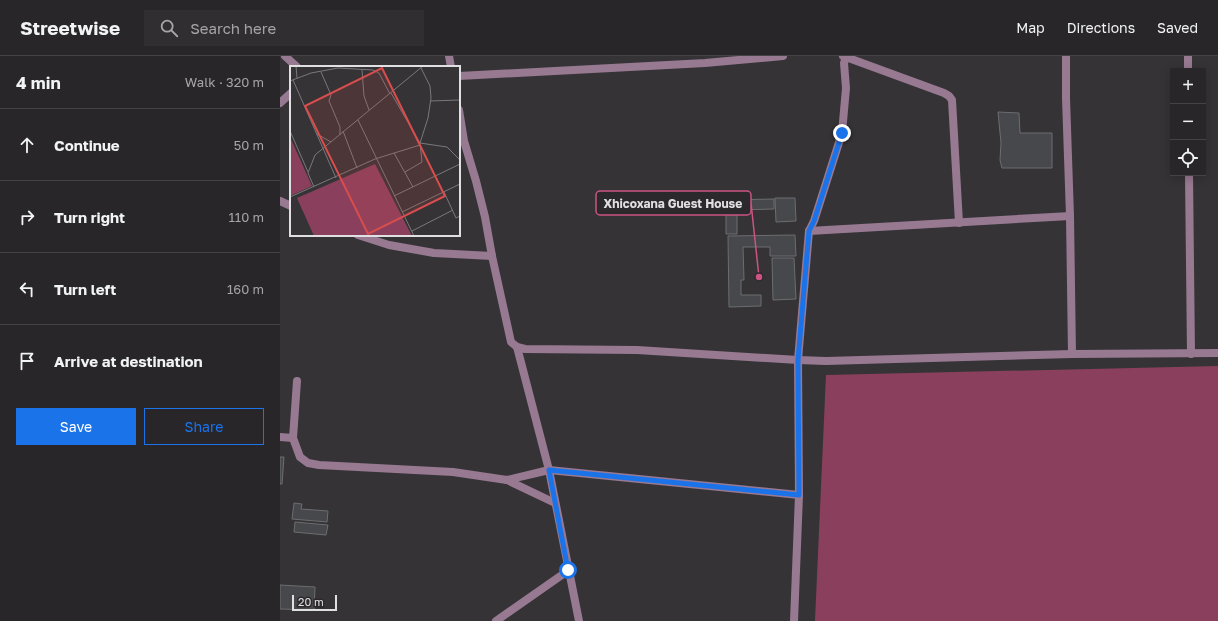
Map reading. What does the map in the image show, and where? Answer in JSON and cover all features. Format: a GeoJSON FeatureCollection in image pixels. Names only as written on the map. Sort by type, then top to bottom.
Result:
{"type":"FeatureCollection","features":[{"type":"Feature","properties":{"kind":"street"},"geometry":{"type":"LineString","coordinates":[[285,56],[295,66]]}},
{"type":"Feature","properties":{"kind":"street"},"geometry":{"type":"LineString","coordinates":[[449,56],[451,66]]}},
{"type":"Feature","properties":{"kind":"street"},"geometry":{"type":"LineString","coordinates":[[460,76],[697,64],[783,56]]}},
{"type":"Feature","properties":{"kind":"street"},"geometry":{"type":"LineString","coordinates":[[794,621],[799,495],[798,360],[809,231],[814,221],[842,133],[846,88],[844,63],[845,56],[944,92],[952,100],[959,223]]}},
{"type":"Feature","properties":{"kind":"street"},"geometry":{"type":"LineString","coordinates":[[1066,56],[1072,354]]}},
{"type":"Feature","properties":{"kind":"street"},"geometry":{"type":"LineString","coordinates":[[1188,56],[1188,68]]}},
{"type":"Feature","properties":{"kind":"street"},"geometry":{"type":"LineString","coordinates":[[280,103],[290,95]]}},
{"type":"Feature","properties":{"kind":"street"},"geometry":{"type":"LineString","coordinates":[[460,116],[464,141],[485,217],[511,342],[517,347],[637,350],[826,361],[1072,354],[1218,353]]}},
{"type":"Feature","properties":{"kind":"street"},"geometry":{"type":"LineString","coordinates":[[1189,176],[1191,354]]}},
{"type":"Feature","properties":{"kind":"street"},"geometry":{"type":"LineString","coordinates":[[280,201],[290,206]]}},
{"type":"Feature","properties":{"kind":"street"},"geometry":{"type":"LineString","coordinates":[[809,231],[1070,216]]}},
{"type":"Feature","properties":{"kind":"street"},"geometry":{"type":"LineString","coordinates":[[361,236],[389,245],[434,253],[492,256]]}},
{"type":"Feature","properties":{"kind":"street"},"geometry":{"type":"LineString","coordinates":[[517,347],[549,470],[579,621]]}},
{"type":"Feature","properties":{"kind":"street"},"geometry":{"type":"LineString","coordinates":[[297,381],[293,438],[300,457],[308,463],[319,465],[453,472],[507,480],[555,502]]}},
{"type":"Feature","properties":{"kind":"street"},"geometry":{"type":"LineString","coordinates":[[280,437],[293,438]]}},
{"type":"Feature","properties":{"kind":"street"},"geometry":{"type":"LineString","coordinates":[[507,480],[549,470],[799,495]]}},
{"type":"Feature","properties":{"kind":"street"},"geometry":{"type":"LineString","coordinates":[[496,621],[568,570]]}},
{"type":"Feature","properties":{"kind":"shaded area"},"geometry":{"type":"Polygon","coordinates":[[[1218,366],[1218,621],[815,621],[826,375],[1218,366]]]}},
{"type":"Feature","properties":{"kind":"building"},"geometry":{"type":"Polygon","coordinates":[[[998,112],[1019,113],[1020,133],[1052,133],[1052,168],[1002,168],[1000,160],[1001,143],[998,112]]]}},
{"type":"Feature","properties":{"kind":"building"},"geometry":{"type":"Polygon","coordinates":[[[775,198],[795,198],[796,221],[776,222],[775,198]]]}},
{"type":"Feature","properties":{"kind":"building"},"geometry":{"type":"Polygon","coordinates":[[[774,199],[774,209],[737,210],[737,234],[726,234],[726,200],[774,199]]]}},
{"type":"Feature","properties":{"kind":"building"},"geometry":{"type":"Polygon","coordinates":[[[795,235],[796,256],[770,256],[770,247],[743,247],[744,280],[741,280],[741,295],[761,295],[761,306],[729,307],[728,236],[795,235]]]}},
{"type":"Feature","properties":{"kind":"building"},"geometry":{"type":"Polygon","coordinates":[[[772,258],[794,258],[796,299],[773,300],[772,258]]]}},
{"type":"Feature","properties":{"kind":"building"},"geometry":{"type":"Polygon","coordinates":[[[280,457],[284,457],[282,484],[280,484],[280,457]]]}},
{"type":"Feature","properties":{"kind":"building"},"geometry":{"type":"Polygon","coordinates":[[[294,503],[302,504],[301,509],[328,511],[327,522],[292,519],[294,503]]]}},
{"type":"Feature","properties":{"kind":"building"},"geometry":{"type":"Polygon","coordinates":[[[295,522],[328,525],[326,535],[294,532],[295,522]]]}},
{"type":"Feature","properties":{"kind":"building"},"geometry":{"type":"Polygon","coordinates":[[[280,585],[315,587],[314,610],[280,609],[280,585]]]}},
{"type":"Feature","properties":{"kind":"place","name":"Xhicoxana Guest House"},"geometry":{"type":"Point","coordinates":[759,277]}},
{"type":"Feature","properties":{"kind":"route"},"geometry":{"type":"LineString","coordinates":[[568,570],[549,470],[799,495],[798,360],[809,231],[814,221],[842,133]]}}]}
